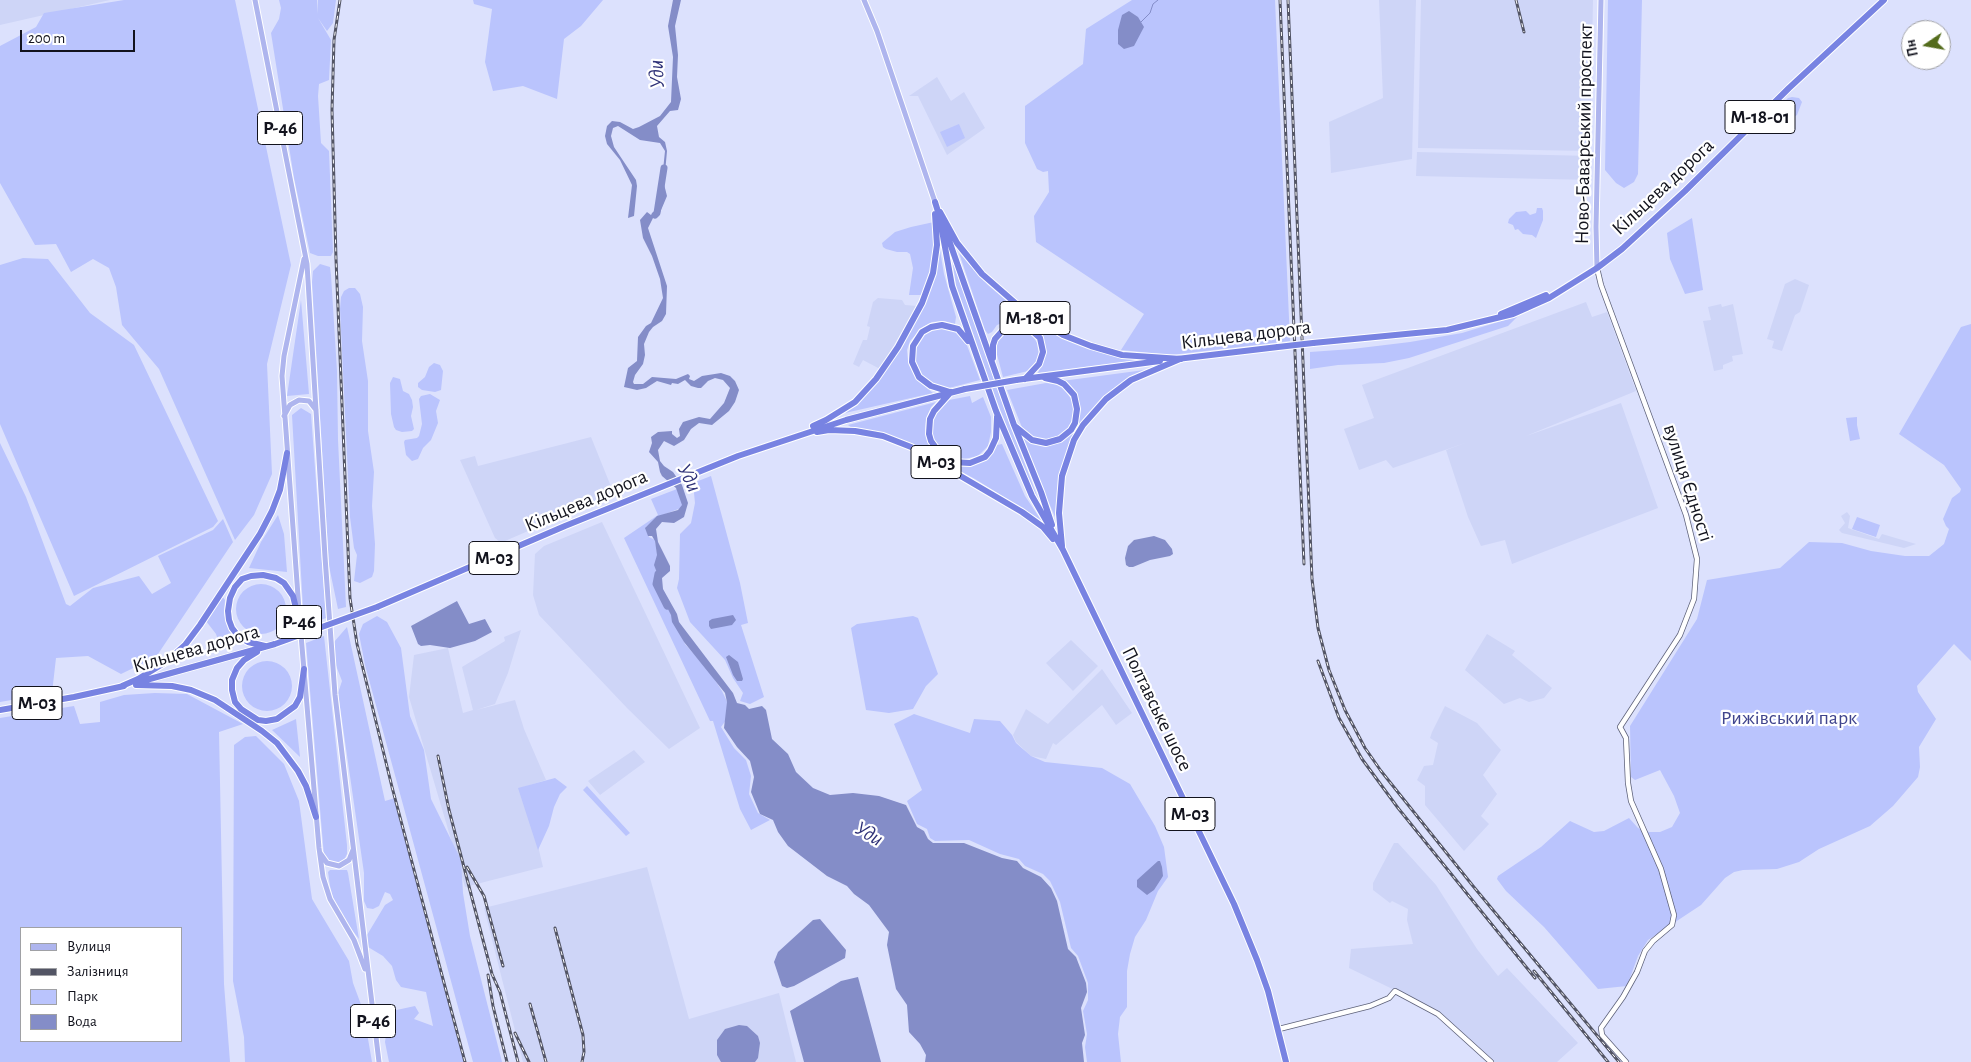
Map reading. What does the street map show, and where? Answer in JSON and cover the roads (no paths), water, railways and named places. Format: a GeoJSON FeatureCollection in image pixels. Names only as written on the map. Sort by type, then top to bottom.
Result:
{"type":"FeatureCollection","features":[{"type":"Feature","properties":{"kind":"highway","name":"Кільцева дорога"},"geometry":{"type":"LineString","coordinates":[[0,710],[122,686],[275,644],[377,607],[707,468],[788,438],[846,420],[952,392],[1016,380],[1181,359],[1313,343],[1447,330],[1501,318],[1524,310],[1549,298],[1597,268],[1622,249],[1884,0]]}},
{"type":"Feature","properties":{"kind":"highway"},"geometry":{"type":"LineString","coordinates":[[935,202],[995,372]]}},
{"type":"Feature","properties":{"kind":"highway","name":"М-18-01"},"geometry":{"type":"LineString","coordinates":[[935,202],[957,243],[982,274],[1008,298],[1033,317],[1063,335],[1122,355],[1181,359]]}},
{"type":"Feature","properties":{"kind":"highway","name":"М-03"},"geometry":{"type":"LineString","coordinates":[[788,438],[826,420],[854,402],[876,379],[898,347],[922,303],[933,273],[937,245],[935,202]]}},
{"type":"Feature","properties":{"kind":"highway"},"geometry":{"type":"LineString","coordinates":[[939,214],[952,286],[976,357],[996,411],[1032,496],[1057,540]]}},
{"type":"Feature","properties":{"kind":"highway"},"geometry":{"type":"LineString","coordinates":[[952,392],[931,386],[916,373],[911,357],[913,346],[918,336],[926,329],[937,325],[953,327],[966,336],[976,357]]}},
{"type":"Feature","properties":{"kind":"highway","name":"М-03"},"geometry":{"type":"LineString","coordinates":[[1025,379],[1038,364],[1043,352],[1040,338],[1030,328],[1010,326],[1004,329],[995,339],[992,352],[995,372],[1041,492],[1057,540]]}},
{"type":"Feature","properties":{"kind":"highway","name":"М-18-01"},"geometry":{"type":"LineString","coordinates":[[1063,550],[1059,513],[1062,476],[1074,440],[1083,425],[1106,399],[1124,385],[1181,359]]}},
{"type":"Feature","properties":{"kind":"highway"},"geometry":{"type":"LineString","coordinates":[[1014,425],[1032,440],[1046,443],[1053,442],[1066,435],[1075,423],[1077,416],[1076,402],[1069,389],[1058,381],[1039,377]]}},
{"type":"Feature","properties":{"kind":"highway","name":"М-03"},"geometry":{"type":"LineString","coordinates":[[952,392],[934,411],[930,419],[929,434],[939,452],[952,462],[961,464],[978,461],[985,457],[996,438],[996,411]]}},
{"type":"Feature","properties":{"kind":"highway","name":"М-03"},"geometry":{"type":"LineString","coordinates":[[788,438],[830,430],[856,431],[883,436],[911,447],[1022,512],[1043,527],[1063,550]]}},
{"type":"Feature","properties":{"kind":"highway"},"geometry":{"type":"LineString","coordinates":[[122,686],[166,662],[185,645],[200,625],[256,541],[272,511],[280,490],[287,453]]}},
{"type":"Feature","properties":{"kind":"highway","name":"Полтавське шосе"},"geometry":{"type":"LineString","coordinates":[[1057,540],[1234,904],[1258,960],[1279,1029],[1286,1062]]}},
{"type":"Feature","properties":{"kind":"highway"},"geometry":{"type":"LineString","coordinates":[[266,646],[248,642],[239,637],[229,620],[230,598],[235,587],[242,580],[251,576],[263,575],[276,578],[284,583],[293,596],[300,625]]}},
{"type":"Feature","properties":{"kind":"highway"},"geometry":{"type":"LineString","coordinates":[[266,646],[244,660],[234,674],[232,686],[234,698],[238,706],[248,715],[266,721],[277,719],[289,711],[300,697],[304,670]]}},
{"type":"Feature","properties":{"kind":"highway"},"geometry":{"type":"LineString","coordinates":[[122,686],[159,685],[187,688],[215,700],[247,720],[271,737],[291,759],[306,786],[316,817]]}},
{"type":"Feature","properties":{"kind":"main road","name":"Р-46"},"geometry":{"type":"LineString","coordinates":[[255,0],[307,264],[335,695],[379,1062]]}},
{"type":"Feature","properties":{"kind":"main road"},"geometry":{"type":"LineString","coordinates":[[864,0],[877,31],[935,202]]}},
{"type":"Feature","properties":{"kind":"main road","name":"Ново-Баварський проспект"},"geometry":{"type":"LineString","coordinates":[[1597,268],[1601,0]]}},
{"type":"Feature","properties":{"kind":"main road","name":"Р-46"},"geometry":{"type":"LineString","coordinates":[[305,256],[283,362],[284,419],[316,817],[323,878],[327,894],[356,946],[368,980]]}},
{"type":"Feature","properties":{"kind":"main road"},"geometry":{"type":"LineString","coordinates":[[284,419],[290,405],[301,400],[313,405],[318,415]]}},
{"type":"Feature","properties":{"kind":"main road"},"geometry":{"type":"LineString","coordinates":[[319,848],[322,857],[327,863],[339,866],[346,863],[351,857],[353,842]]}},
{"type":"Feature","properties":{"kind":"street","name":"вулиця Єдності"},"geometry":{"type":"LineString","coordinates":[[1597,268],[1601,285],[1686,515],[1697,559],[1694,599],[1680,635],[1620,727],[1626,738],[1628,749],[1630,798],[1666,883],[1674,915],[1672,926],[1653,941],[1645,951],[1628,990],[1601,1028],[1602,1035],[1626,1062]]}},
{"type":"Feature","properties":{"kind":"street"},"geometry":{"type":"LineString","coordinates":[[1279,1029],[1370,1006],[1389,998],[1395,991],[1438,1014],[1491,1062]]}},
{"type":"Feature","properties":{"kind":"water"},"geometry":{"type":"Polygon","coordinates":[[[673,0],[681,0],[675,26],[678,55],[677,77],[681,99],[678,110],[670,111],[657,126],[659,137],[665,142],[667,151],[664,184],[667,196],[659,215],[653,218],[648,228],[667,286],[666,314],[662,321],[649,332],[644,344],[645,355],[643,364],[635,375],[633,382],[634,384],[643,384],[652,377],[676,379],[688,374],[690,376],[689,379],[694,381],[702,376],[721,373],[730,376],[735,381],[739,390],[735,402],[729,411],[712,425],[699,423],[691,429],[684,440],[674,446],[664,441],[658,450],[660,461],[673,472],[682,485],[688,503],[684,517],[674,523],[662,522],[656,529],[658,542],[670,566],[670,571],[662,578],[663,589],[677,614],[679,622],[733,693],[737,703],[745,705],[749,709],[762,706],[766,710],[772,739],[788,754],[796,772],[813,788],[830,795],[853,793],[879,796],[906,805],[917,827],[924,831],[928,839],[933,843],[964,843],[1002,858],[1017,861],[1023,868],[1041,877],[1051,888],[1057,901],[1068,949],[1076,957],[1086,983],[1087,992],[1081,1008],[1085,1035],[1082,1043],[1084,1062],[925,1062],[926,1055],[920,1044],[909,1032],[907,1005],[896,989],[887,945],[889,932],[869,905],[847,886],[827,876],[788,846],[778,832],[773,820],[760,814],[751,792],[754,777],[750,761],[737,747],[724,728],[727,702],[725,693],[684,642],[672,622],[671,615],[657,588],[657,573],[654,565],[657,555],[655,541],[652,536],[648,536],[645,528],[657,516],[678,510],[682,505],[676,488],[662,476],[658,462],[649,452],[652,443],[651,437],[658,432],[672,431],[672,434],[677,438],[680,436],[679,429],[683,422],[699,417],[710,419],[724,403],[730,388],[723,380],[715,378],[708,381],[701,388],[691,386],[685,380],[678,384],[672,383],[671,385],[657,381],[646,388],[637,390],[624,387],[628,368],[637,361],[638,337],[646,326],[651,323],[663,298],[660,279],[643,238],[640,220],[647,212],[651,215],[655,213],[659,206],[663,192],[662,180],[665,151],[660,143],[640,140],[618,126],[613,128],[611,136],[614,147],[636,180],[637,186],[634,216],[628,218],[632,185],[620,160],[607,144],[605,136],[607,126],[612,121],[620,122],[633,129],[660,116],[671,102],[673,57],[668,26],[673,0]]]}},
{"type":"Feature","properties":{"kind":"water"},"geometry":{"type":"Polygon","coordinates":[[[1129,11],[1138,17],[1144,27],[1134,46],[1124,49],[1118,44],[1118,30],[1122,15],[1129,11]]]}},
{"type":"Feature","properties":{"kind":"water"},"geometry":{"type":"Polygon","coordinates":[[[1154,536],[1165,540],[1172,549],[1173,554],[1133,567],[1126,565],[1125,558],[1128,546],[1134,540],[1154,536]]]}},
{"type":"Feature","properties":{"kind":"water"},"geometry":{"type":"Polygon","coordinates":[[[457,601],[469,624],[485,619],[492,632],[475,641],[450,648],[430,645],[421,646],[418,644],[411,626],[457,601]]]}},
{"type":"Feature","properties":{"kind":"water"},"geometry":{"type":"Polygon","coordinates":[[[733,615],[736,620],[732,625],[711,629],[709,626],[709,621],[712,619],[733,615]]]}},
{"type":"Feature","properties":{"kind":"water"},"geometry":{"type":"Polygon","coordinates":[[[729,655],[738,662],[742,681],[737,681],[733,675],[726,657],[729,655]]]}},
{"type":"Feature","properties":{"kind":"water"},"geometry":{"type":"Polygon","coordinates":[[[1160,861],[1162,867],[1163,876],[1154,890],[1147,895],[1137,887],[1137,880],[1160,861]]]}},
{"type":"Feature","properties":{"kind":"water"},"geometry":{"type":"Polygon","coordinates":[[[820,919],[846,950],[845,958],[794,986],[787,988],[782,986],[774,962],[778,952],[813,920],[820,919]]]}},
{"type":"Feature","properties":{"kind":"water"},"geometry":{"type":"Polygon","coordinates":[[[858,977],[881,1062],[804,1062],[790,1011],[841,981],[858,977]]]}},
{"type":"Feature","properties":{"kind":"water"},"geometry":{"type":"Polygon","coordinates":[[[739,1025],[747,1026],[758,1036],[760,1043],[758,1058],[755,1062],[721,1062],[717,1055],[717,1040],[725,1029],[739,1025]]]}},
{"type":"Feature","properties":{"kind":"waterway"},"geometry":{"type":"LineString","coordinates":[[1141,22],[1150,13],[1153,4],[1158,0]]}},
{"type":"Feature","properties":{"kind":"waterway","name":"Уди"},"geometry":{"type":"LineString","coordinates":[[655,215],[657,213],[664,168]]}},
{"type":"Feature","properties":{"kind":"waterway","name":"Уди"},"geometry":{"type":"LineString","coordinates":[[658,574],[656,584],[667,606]]}},
{"type":"Feature","properties":{"kind":"railway"},"geometry":{"type":"LineString","coordinates":[[340,0],[334,40],[332,110],[350,598],[357,644],[392,787],[465,1062]]}},
{"type":"Feature","properties":{"kind":"railway"},"geometry":{"type":"LineString","coordinates":[[1280,0],[1304,564]]}},
{"type":"Feature","properties":{"kind":"railway"},"geometry":{"type":"LineString","coordinates":[[1288,0],[1312,579],[1318,628],[1329,670],[1345,710],[1365,748],[1381,771],[1473,886],[1619,1062]]}},
{"type":"Feature","properties":{"kind":"railway"},"geometry":{"type":"LineString","coordinates":[[1516,0],[1524,32]]}},
{"type":"Feature","properties":{"kind":"railway"},"geometry":{"type":"LineString","coordinates":[[1318,661],[1339,718],[1362,759],[1398,808],[1535,978]]}},
{"type":"Feature","properties":{"kind":"railway"},"geometry":{"type":"LineString","coordinates":[[438,756],[449,810],[492,974],[500,992],[518,1062]]}},
{"type":"Feature","properties":{"kind":"railway"},"geometry":{"type":"LineString","coordinates":[[467,867],[484,896],[503,966]]}},
{"type":"Feature","properties":{"kind":"railway"},"geometry":{"type":"LineString","coordinates":[[555,928],[583,1035],[584,1052],[582,1062]]}},
{"type":"Feature","properties":{"kind":"railway"},"geometry":{"type":"LineString","coordinates":[[1534,971],[1608,1062]]}},
{"type":"Feature","properties":{"kind":"railway"},"geometry":{"type":"LineString","coordinates":[[488,975],[493,1006],[507,1062]]}},
{"type":"Feature","properties":{"kind":"railway"},"geometry":{"type":"LineString","coordinates":[[530,1004],[546,1062]]}},
{"type":"Feature","properties":{"kind":"railway"},"geometry":{"type":"LineString","coordinates":[[515,1033],[529,1062]]}},
{"type":"Feature","properties":{"kind":"park label","name":"Рижівський парк"},"geometry":{"type":"Point","coordinates":[1789,718]}}]}
